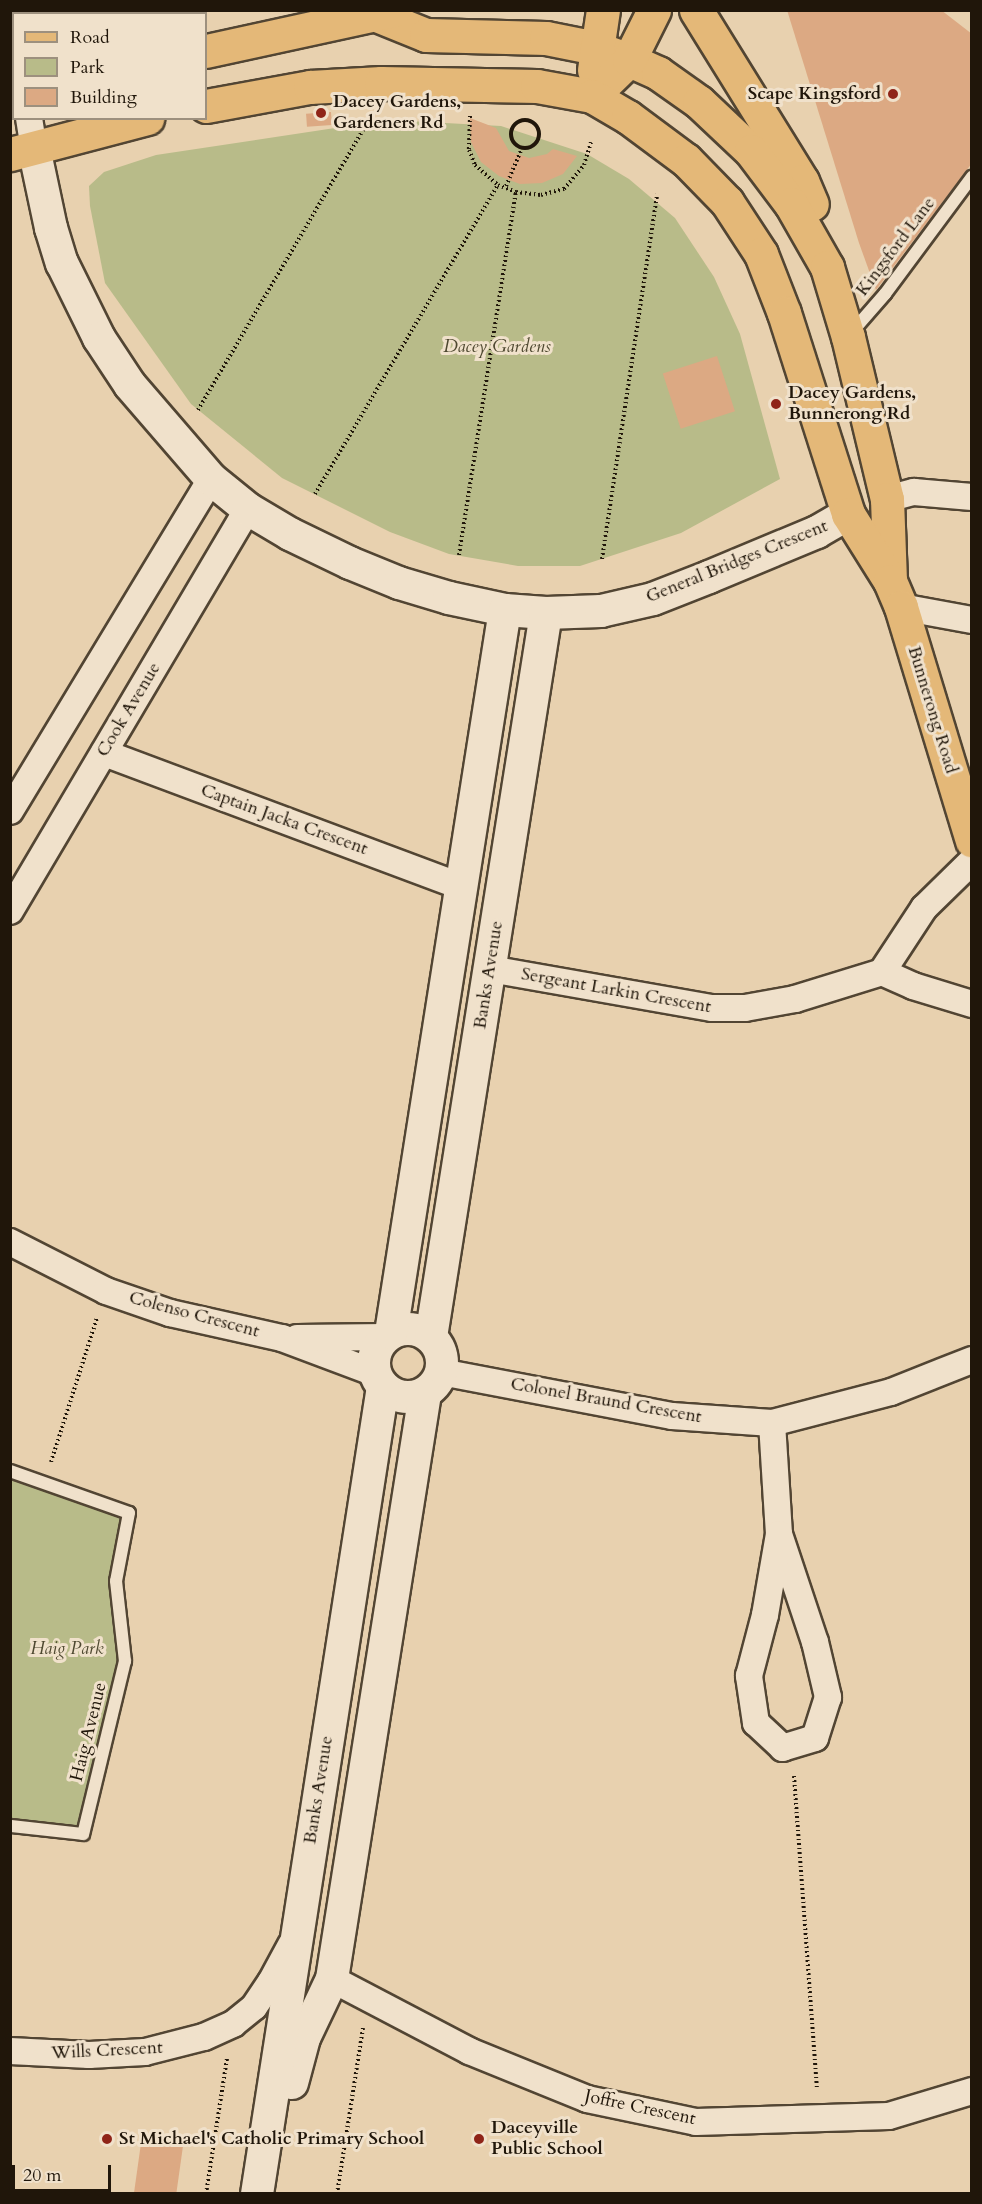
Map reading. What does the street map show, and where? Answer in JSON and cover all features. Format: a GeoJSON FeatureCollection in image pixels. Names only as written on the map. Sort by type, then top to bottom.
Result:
{"type":"FeatureCollection","features":[{"type":"Feature","properties":{"kind":"main road"},"geometry":{"type":"LineString","coordinates":[[592,96],[596,48],[603,10]]}},
{"type":"Feature","properties":{"kind":"main road"},"geometry":{"type":"LineString","coordinates":[[592,96],[629,60],[654,10]]}},
{"type":"Feature","properties":{"kind":"main road"},"geometry":{"type":"LineString","coordinates":[[696,10],[802,181],[815,213],[827,267]]}},
{"type":"Feature","properties":{"kind":"main road"},"geometry":{"type":"LineString","coordinates":[[207,51],[384,12]]}},
{"type":"Feature","properties":{"kind":"main road","name":"Bunnerong Road"},"geometry":{"type":"LineString","coordinates":[[384,12],[426,35],[546,38],[596,48],[658,73],[699,102],[752,151],[786,196],[827,267],[848,337],[887,499],[895,594],[972,840]]}},
{"type":"Feature","properties":{"kind":"main road","name":"Bunnerong Road"},"geometry":{"type":"LineString","coordinates":[[207,106],[310,87],[381,83],[537,86],[592,96],[628,117],[686,160],[727,202],[761,254],[784,313],[848,514],[895,594]]}},
{"type":"Feature","properties":{"kind":"main road"},"geometry":{"type":"LineString","coordinates":[[25,140],[136,120]]}},
{"type":"Feature","properties":{"kind":"street","name":"General Bridges Crescent"},"geometry":{"type":"LineString","coordinates":[[25,140],[62,263],[99,339],[130,385],[211,479],[248,509],[297,538],[399,583],[449,598],[505,610],[546,613],[601,611],[653,599],[817,532],[848,514]]}},
{"type":"Feature","properties":{"kind":"street"},"geometry":{"type":"LineString","coordinates":[[10,811],[211,479]]}},
{"type":"Feature","properties":{"kind":"street"},"geometry":{"type":"LineString","coordinates":[[887,499],[914,492],[972,497]]}},
{"type":"Feature","properties":{"kind":"street","name":"Cook Avenue"},"geometry":{"type":"LineString","coordinates":[[10,911],[248,509]]}},
{"type":"Feature","properties":{"kind":"street"},"geometry":{"type":"LineString","coordinates":[[895,594],[972,620]]}},
{"type":"Feature","properties":{"kind":"street"},"geometry":{"type":"LineString","coordinates":[[433,1383],[403,1397],[379,1380],[375,1353],[389,1335],[463,887],[505,610]]}},
{"type":"Feature","properties":{"kind":"street","name":"Banks Avenue"},"geometry":{"type":"LineString","coordinates":[[431,1337],[546,613]]}},
{"type":"Feature","properties":{"kind":"street","name":"Captain Jacka Crescent"},"geometry":{"type":"LineString","coordinates":[[104,753],[463,887]]}},
{"type":"Feature","properties":{"kind":"street"},"geometry":{"type":"LineString","coordinates":[[972,861],[924,908],[882,972],[913,986],[972,1004]]}},
{"type":"Feature","properties":{"kind":"street","name":"Sergeant Larkin Crescent"},"geometry":{"type":"LineString","coordinates":[[490,969],[712,1008],[746,1008],[795,999],[882,972]]}},
{"type":"Feature","properties":{"kind":"street","name":"Colenso Crescent"},"geometry":{"type":"LineString","coordinates":[[10,1242],[106,1291],[170,1313],[282,1338],[379,1380]]}},
{"type":"Feature","properties":{"kind":"street"},"geometry":{"type":"LineString","coordinates":[[274,2193],[298,2056],[310,2021],[332,1979],[433,1383],[441,1353],[431,1337],[412,1329],[389,1335]]}},
{"type":"Feature","properties":{"kind":"street","name":"Colenso Crescent"},"geometry":{"type":"LineString","coordinates":[[282,1338],[389,1335]]}},
{"type":"Feature","properties":{"kind":"street","name":"Colonel Braund Crescent"},"geometry":{"type":"LineString","coordinates":[[433,1383],[672,1416],[772,1423],[891,1392],[972,1360]]}},
{"type":"Feature","properties":{"kind":"street","name":"Banks Avenue"},"geometry":{"type":"LineString","coordinates":[[257,2193],[379,1380]]}},
{"type":"Feature","properties":{"kind":"street"},"geometry":{"type":"LineString","coordinates":[[772,1423],[780,1534],[814,1642],[828,1697],[815,1738],[783,1748],[756,1723],[749,1676],[765,1615],[780,1534]]}},
{"type":"Feature","properties":{"kind":"street","name":"Wills Crescent"},"geometry":{"type":"LineString","coordinates":[[10,2051],[89,2055],[145,2052],[195,2040],[233,2024],[254,2007],[271,1982],[296,1935]]}},
{"type":"Feature","properties":{"kind":"street","name":"Joffre Crescent"},"geometry":{"type":"LineString","coordinates":[[332,1979],[469,2051],[587,2099],[696,2122],[889,2116],[972,2091]]}},
{"type":"Feature","properties":{"kind":"lane","name":"Kingsford Lane"},"geometry":{"type":"LineString","coordinates":[[848,337],[885,294],[972,177]]}},
{"type":"Feature","properties":{"kind":"lane","name":"Haig Avenue"},"geometry":{"type":"LineString","coordinates":[[10,1471],[129,1513],[116,1581],[125,1661],[82,1834],[10,1826]]}},
{"type":"Feature","properties":{"kind":"path"},"geometry":{"type":"LineString","coordinates":[[198,410],[372,112]]}},
{"type":"Feature","properties":{"kind":"path"},"geometry":{"type":"LineString","coordinates":[[470,115],[468,138],[472,158],[480,170],[498,185],[506,186],[516,192],[541,195],[564,189],[584,165],[591,142]]}},
{"type":"Feature","properties":{"kind":"path"},"geometry":{"type":"LineString","coordinates":[[530,121],[540,131],[538,141],[532,147],[522,148],[512,140],[511,131],[517,123],[530,121]]}},
{"type":"Feature","properties":{"kind":"path"},"geometry":{"type":"LineString","coordinates":[[506,186],[522,148]]}},
{"type":"Feature","properties":{"kind":"path"},"geometry":{"type":"LineString","coordinates":[[315,494],[498,185]]}},
{"type":"Feature","properties":{"kind":"path"},"geometry":{"type":"LineString","coordinates":[[459,555],[516,192]]}},
{"type":"Feature","properties":{"kind":"path"},"geometry":{"type":"LineString","coordinates":[[602,559],[657,194]]}},
{"type":"Feature","properties":{"kind":"path"},"geometry":{"type":"LineString","coordinates":[[44,1483],[106,1291]]}},
{"type":"Feature","properties":{"kind":"path"},"geometry":{"type":"LineString","coordinates":[[792,1745],[819,2119]]}},
{"type":"Feature","properties":{"kind":"path"},"geometry":{"type":"LineString","coordinates":[[337,2193],[368,1998]]}},
{"type":"Feature","properties":{"kind":"path"},"geometry":{"type":"LineString","coordinates":[[206,2193],[228,2051]]}},
{"type":"Feature","properties":{"kind":"green space","name":"Dacey Gardens"},"geometry":{"type":"Polygon","coordinates":[[[408,121],[501,126],[587,154],[629,179],[675,218],[714,277],[740,334],[780,479],[681,533],[580,566],[518,566],[449,554],[390,532],[282,478],[191,404],[105,283],[90,206],[89,186],[104,172],[156,155],[368,123],[408,121]]]}},
{"type":"Feature","properties":{"kind":"green space","name":"Haig Park"},"geometry":{"type":"Polygon","coordinates":[[[10,1471],[129,1513],[116,1581],[125,1661],[83,1834],[11,1826],[10,1471]]]}},
{"type":"Feature","properties":{"kind":"building"},"geometry":{"type":"Polygon","coordinates":[[[76,10],[190,10],[187,12],[76,12],[76,10]]]}},
{"type":"Feature","properties":{"kind":"building","name":"Scape Kingsford"},"geometry":{"type":"Polygon","coordinates":[[[787,10],[941,10],[972,34],[972,163],[876,290],[859,243],[787,10]]]}},
{"type":"Feature","properties":{"kind":"building"},"geometry":{"type":"Polygon","coordinates":[[[331,112],[332,125],[307,127],[306,114],[331,112]]]}},
{"type":"Feature","properties":{"kind":"building"},"geometry":{"type":"Polygon","coordinates":[[[470,118],[496,128],[509,151],[529,158],[547,154],[553,149],[577,156],[563,174],[542,183],[520,184],[499,176],[481,162],[471,142],[470,118]]]}},
{"type":"Feature","properties":{"kind":"building"},"geometry":{"type":"Polygon","coordinates":[[[717,356],[735,411],[681,429],[663,374],[717,356]]]}},
{"type":"Feature","properties":{"kind":"building"},"geometry":{"type":"Polygon","coordinates":[[[142,2136],[184,2142],[176,2194],[134,2194],[142,2136]]]}},
{"type":"Feature","properties":{"kind":"place","name":"Scape Kingsford"},"geometry":{"type":"Point","coordinates":[893,94]}},
{"type":"Feature","properties":{"kind":"place","name":"Dacey Gardens, Gardeners Rd"},"geometry":{"type":"Point","coordinates":[321,113]}},
{"type":"Feature","properties":{"kind":"place","name":"Dacey Gardens, Bunnerong Rd"},"geometry":{"type":"Point","coordinates":[776,404]}},
{"type":"Feature","properties":{"kind":"place","name":"St Michael's Catholic Primary School"},"geometry":{"type":"Point","coordinates":[107,2139]}},
{"type":"Feature","properties":{"kind":"place","name":"Daceyville Public School"},"geometry":{"type":"Point","coordinates":[479,2139]}}]}
